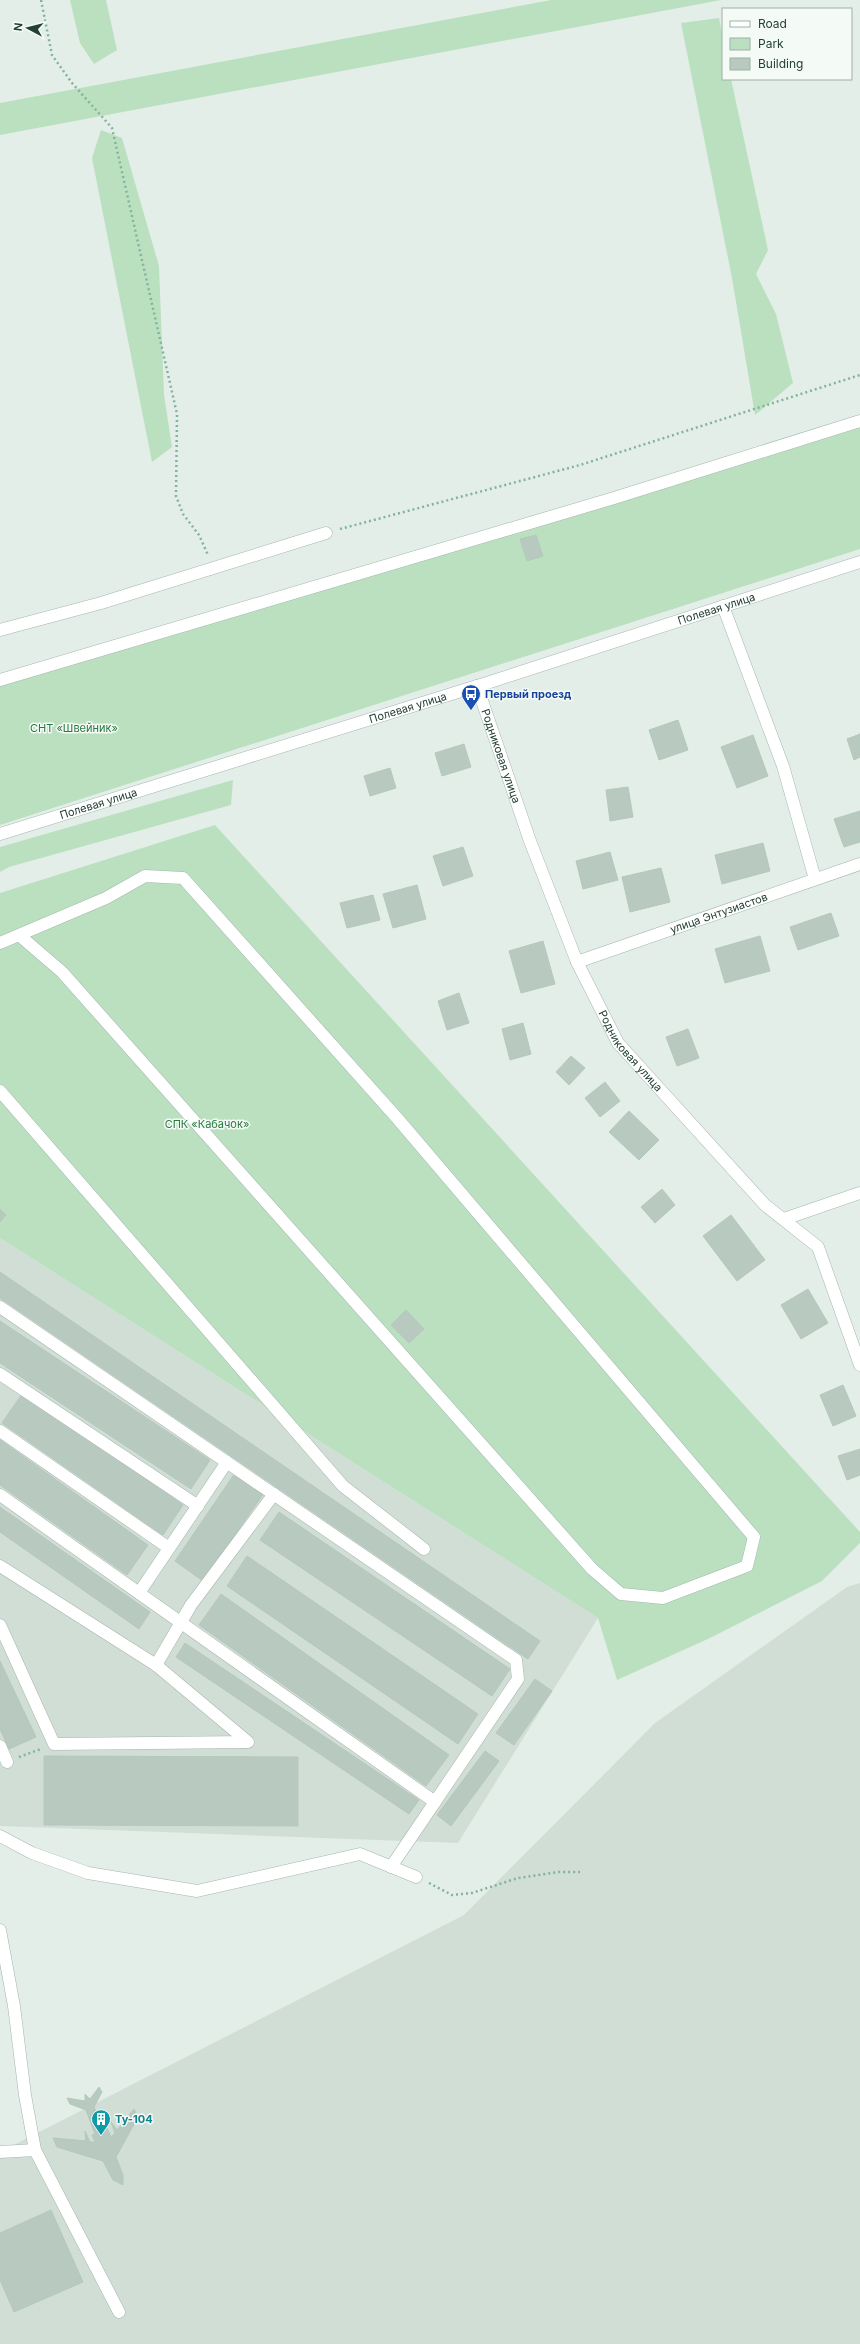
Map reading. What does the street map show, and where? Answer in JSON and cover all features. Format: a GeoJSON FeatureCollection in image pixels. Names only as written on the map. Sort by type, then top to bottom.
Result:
{"type":"FeatureCollection","features":[{"type":"Feature","properties":{"kind":"street"},"geometry":{"type":"LineString","coordinates":[[0,680],[614,498],[860,421]]}},
{"type":"Feature","properties":{"kind":"street"},"geometry":{"type":"LineString","coordinates":[[0,630],[100,603],[326,533]]}},
{"type":"Feature","properties":{"kind":"street","name":"Полевая улица"},"geometry":{"type":"LineString","coordinates":[[0,834],[477,686],[860,562]]}},
{"type":"Feature","properties":{"kind":"street"},"geometry":{"type":"LineString","coordinates":[[724,606],[783,766],[815,879]]}},
{"type":"Feature","properties":{"kind":"street","name":"Родниковая улица"},"geometry":{"type":"LineString","coordinates":[[477,686],[530,841],[577,962],[618,1043],[765,1205],[818,1247],[860,1365]]}},
{"type":"Feature","properties":{"kind":"street","name":"улица Энтузиастов"},"geometry":{"type":"LineString","coordinates":[[577,962],[860,864]]}},
{"type":"Feature","properties":{"kind":"street"},"geometry":{"type":"LineString","coordinates":[[0,943],[106,898],[145,876],[183,878],[396,1118],[754,1537],[747,1566],[663,1598],[621,1594],[592,1569],[62,972],[19,935]]}},
{"type":"Feature","properties":{"kind":"street"},"geometry":{"type":"LineString","coordinates":[[0,1091],[344,1486],[424,1549]]}},
{"type":"Feature","properties":{"kind":"street"},"geometry":{"type":"LineString","coordinates":[[784,1219],[860,1193]]}},
{"type":"Feature","properties":{"kind":"street"},"geometry":{"type":"LineString","coordinates":[[0,1307],[516,1660],[518,1679],[390,1867]]}},
{"type":"Feature","properties":{"kind":"street"},"geometry":{"type":"LineString","coordinates":[[0,1374],[198,1506]]}},
{"type":"Feature","properties":{"kind":"street"},"geometry":{"type":"LineString","coordinates":[[0,1431],[169,1548]]}},
{"type":"Feature","properties":{"kind":"street"},"geometry":{"type":"LineString","coordinates":[[139,1593],[227,1462]]}},
{"type":"Feature","properties":{"kind":"street"},"geometry":{"type":"LineString","coordinates":[[156,1666],[191,1605],[274,1494]]}},
{"type":"Feature","properties":{"kind":"street"},"geometry":{"type":"LineString","coordinates":[[0,1495],[435,1802]]}},
{"type":"Feature","properties":{"kind":"street"},"geometry":{"type":"LineString","coordinates":[[0,1566],[156,1666],[248,1742],[54,1744],[0,1625]]}},
{"type":"Feature","properties":{"kind":"street"},"geometry":{"type":"LineString","coordinates":[[0,1746],[7,1762]]}},
{"type":"Feature","properties":{"kind":"street"},"geometry":{"type":"LineString","coordinates":[[0,1836],[32,1853],[88,1873],[197,1891],[360,1854],[416,1877]]}},
{"type":"Feature","properties":{"kind":"street"},"geometry":{"type":"LineString","coordinates":[[0,1930],[14,2006],[25,2095],[35,2150],[119,2312]]}},
{"type":"Feature","properties":{"kind":"street"},"geometry":{"type":"LineString","coordinates":[[0,2152],[35,2150]]}},
{"type":"Feature","properties":{"kind":"path"},"geometry":{"type":"LineString","coordinates":[[41,0],[52,55],[72,83],[112,128],[177,414],[176,496],[183,514],[199,535],[213,568]]}},
{"type":"Feature","properties":{"kind":"path"},"geometry":{"type":"LineString","coordinates":[[326,533],[580,465],[860,375]]}},
{"type":"Feature","properties":{"kind":"path"},"geometry":{"type":"LineString","coordinates":[[7,1762],[54,1744]]}},
{"type":"Feature","properties":{"kind":"path"},"geometry":{"type":"LineString","coordinates":[[416,1877],[452,1895],[472,1893],[525,1877],[559,1872],[580,1872]]}},
{"type":"Feature","properties":{"kind":"shaded area"},"geometry":{"type":"Polygon","coordinates":[[[0,1238],[598,1618],[458,1843],[0,1826],[0,1238]]]}},
{"type":"Feature","properties":{"kind":"shaded area"},"geometry":{"type":"Polygon","coordinates":[[[860,1583],[860,2344],[0,2344],[0,2152],[464,1915],[655,1723],[847,1587],[860,1583]]]}},
{"type":"Feature","properties":{"kind":"green space"},"geometry":{"type":"Polygon","coordinates":[[[70,0],[106,0],[117,50],[94,64],[80,43],[70,0]]]}},
{"type":"Feature","properties":{"kind":"green space"},"geometry":{"type":"Polygon","coordinates":[[[551,0],[721,0],[0,135],[0,103],[551,0]]]}},
{"type":"Feature","properties":{"kind":"green space"},"geometry":{"type":"Polygon","coordinates":[[[719,18],[722,34],[722,80],[731,80],[768,250],[756,274],[776,314],[793,383],[755,415],[732,278],[681,23],[719,18]]]}},
{"type":"Feature","properties":{"kind":"green space"},"geometry":{"type":"Polygon","coordinates":[[[101,130],[122,138],[159,266],[164,395],[172,447],[152,462],[92,158],[101,130]]]}},
{"type":"Feature","properties":{"kind":"green space","name":"СНТ «Швейник»"},"geometry":{"type":"Polygon","coordinates":[[[860,420],[860,549],[0,825],[0,677],[860,420]]]}},
{"type":"Feature","properties":{"kind":"green space"},"geometry":{"type":"Polygon","coordinates":[[[233,780],[231,805],[9,867],[0,872],[0,847],[233,780]]]}},
{"type":"Feature","properties":{"kind":"green space","name":"СПК «Кабачок»"},"geometry":{"type":"Polygon","coordinates":[[[215,825],[860,1532],[860,1543],[822,1581],[710,1638],[617,1680],[598,1618],[0,1238],[0,893],[215,825]]]}},
{"type":"Feature","properties":{"kind":"building"},"geometry":{"type":"Polygon","coordinates":[[[536,535],[543,556],[527,561],[520,539],[536,535]]]}},
{"type":"Feature","properties":{"kind":"building"},"geometry":{"type":"Polygon","coordinates":[[[678,720],[688,750],[659,760],[649,730],[678,720]]]}},
{"type":"Feature","properties":{"kind":"building"},"geometry":{"type":"Polygon","coordinates":[[[860,734],[860,757],[854,760],[847,739],[860,734]]]}},
{"type":"Feature","properties":{"kind":"building"},"geometry":{"type":"Polygon","coordinates":[[[753,735],[768,776],[737,788],[721,747],[753,735]]]}},
{"type":"Feature","properties":{"kind":"building"},"geometry":{"type":"Polygon","coordinates":[[[464,744],[471,767],[442,776],[435,753],[464,744]]]}},
{"type":"Feature","properties":{"kind":"building"},"geometry":{"type":"Polygon","coordinates":[[[390,768],[396,788],[370,796],[364,776],[390,768]]]}},
{"type":"Feature","properties":{"kind":"building"},"geometry":{"type":"Polygon","coordinates":[[[628,787],[633,817],[610,821],[606,790],[628,787]]]}},
{"type":"Feature","properties":{"kind":"building"},"geometry":{"type":"Polygon","coordinates":[[[860,811],[860,842],[844,847],[834,819],[860,811]]]}},
{"type":"Feature","properties":{"kind":"building"},"geometry":{"type":"Polygon","coordinates":[[[763,843],[770,871],[722,884],[715,855],[763,843]]]}},
{"type":"Feature","properties":{"kind":"building"},"geometry":{"type":"Polygon","coordinates":[[[463,847],[473,876],[443,886],[433,856],[463,847]]]}},
{"type":"Feature","properties":{"kind":"building"},"geometry":{"type":"Polygon","coordinates":[[[610,852],[618,880],[583,889],[576,861],[610,852]]]}},
{"type":"Feature","properties":{"kind":"building"},"geometry":{"type":"Polygon","coordinates":[[[661,868],[670,902],[630,912],[622,877],[661,868]]]}},
{"type":"Feature","properties":{"kind":"building"},"geometry":{"type":"Polygon","coordinates":[[[417,885],[426,919],[393,928],[383,894],[417,885]]]}},
{"type":"Feature","properties":{"kind":"building"},"geometry":{"type":"Polygon","coordinates":[[[373,895],[380,920],[347,928],[340,903],[373,895]]]}},
{"type":"Feature","properties":{"kind":"building"},"geometry":{"type":"Polygon","coordinates":[[[831,913],[839,936],[798,950],[790,927],[831,913]]]}},
{"type":"Feature","properties":{"kind":"building"},"geometry":{"type":"Polygon","coordinates":[[[760,936],[770,971],[725,983],[715,949],[760,936]]]}},
{"type":"Feature","properties":{"kind":"building"},"geometry":{"type":"Polygon","coordinates":[[[543,941],[555,984],[521,993],[509,951],[543,941]]]}},
{"type":"Feature","properties":{"kind":"building"},"geometry":{"type":"Polygon","coordinates":[[[459,993],[469,1023],[447,1030],[438,1001],[459,993]]]}},
{"type":"Feature","properties":{"kind":"building"},"geometry":{"type":"Polygon","coordinates":[[[523,1023],[531,1054],[510,1060],[502,1029],[523,1023]]]}},
{"type":"Feature","properties":{"kind":"building"},"geometry":{"type":"Polygon","coordinates":[[[688,1029],[699,1058],[677,1066],[666,1037],[688,1029]]]}},
{"type":"Feature","properties":{"kind":"building"},"geometry":{"type":"Polygon","coordinates":[[[571,1056],[585,1068],[569,1085],[556,1072],[571,1056]]]}},
{"type":"Feature","properties":{"kind":"building"},"geometry":{"type":"Polygon","coordinates":[[[605,1082],[620,1101],[600,1117],[585,1098],[605,1082]]]}},
{"type":"Feature","properties":{"kind":"building"},"geometry":{"type":"Polygon","coordinates":[[[629,1111],[659,1140],[639,1160],[609,1132],[629,1111]]]}},
{"type":"Feature","properties":{"kind":"building"},"geometry":{"type":"Polygon","coordinates":[[[662,1189],[675,1205],[655,1223],[641,1207],[662,1189]]]}},
{"type":"Feature","properties":{"kind":"building"},"geometry":{"type":"Polygon","coordinates":[[[0,1209],[6,1215],[0,1222],[0,1209]]]}},
{"type":"Feature","properties":{"kind":"building"},"geometry":{"type":"Polygon","coordinates":[[[731,1215],[765,1260],[737,1281],[703,1236],[731,1215]]]}},
{"type":"Feature","properties":{"kind":"building"},"geometry":{"type":"Polygon","coordinates":[[[0,1272],[540,1641],[528,1659],[0,1298],[0,1272]]]}},
{"type":"Feature","properties":{"kind":"building"},"geometry":{"type":"Polygon","coordinates":[[[808,1289],[828,1323],[801,1339],[781,1305],[808,1289]]]}},
{"type":"Feature","properties":{"kind":"building"},"geometry":{"type":"Polygon","coordinates":[[[406,1310],[424,1329],[409,1343],[391,1325],[406,1310]]]}},
{"type":"Feature","properties":{"kind":"building"},"geometry":{"type":"Polygon","coordinates":[[[0,1321],[210,1460],[191,1489],[0,1363],[0,1321]]]}},
{"type":"Feature","properties":{"kind":"building"},"geometry":{"type":"Polygon","coordinates":[[[843,1385],[856,1416],[833,1426],[820,1395],[843,1385]]]}},
{"type":"Feature","properties":{"kind":"building"},"geometry":{"type":"Polygon","coordinates":[[[22,1394],[183,1505],[163,1535],[2,1423],[22,1394]]]}},
{"type":"Feature","properties":{"kind":"building"},"geometry":{"type":"Polygon","coordinates":[[[0,1440],[148,1545],[127,1575],[0,1485],[0,1440]]]}},
{"type":"Feature","properties":{"kind":"building"},"geometry":{"type":"Polygon","coordinates":[[[860,1449],[860,1475],[847,1480],[838,1456],[860,1449]]]}},
{"type":"Feature","properties":{"kind":"building"},"geometry":{"type":"Polygon","coordinates":[[[235,1473],[264,1493],[203,1581],[175,1561],[235,1473]]]}},
{"type":"Feature","properties":{"kind":"building"},"geometry":{"type":"Polygon","coordinates":[[[0,1507],[150,1612],[139,1629],[0,1532],[0,1507]]]}},
{"type":"Feature","properties":{"kind":"building"},"geometry":{"type":"Polygon","coordinates":[[[279,1512],[510,1669],[492,1696],[260,1540],[279,1512]]]}},
{"type":"Feature","properties":{"kind":"building"},"geometry":{"type":"Polygon","coordinates":[[[247,1556],[478,1714],[458,1744],[227,1586],[247,1556]]]}},
{"type":"Feature","properties":{"kind":"building"},"geometry":{"type":"Polygon","coordinates":[[[221,1594],[449,1755],[426,1786],[199,1625],[221,1594]]]}},
{"type":"Feature","properties":{"kind":"building"},"geometry":{"type":"Polygon","coordinates":[[[185,1643],[419,1800],[409,1814],[176,1657],[185,1643]]]}},
{"type":"Feature","properties":{"kind":"building"},"geometry":{"type":"Polygon","coordinates":[[[0,1661],[36,1737],[9,1749],[0,1729],[0,1661]]]}},
{"type":"Feature","properties":{"kind":"building"},"geometry":{"type":"Polygon","coordinates":[[[535,1679],[552,1691],[514,1745],[496,1733],[535,1679]]]}},
{"type":"Feature","properties":{"kind":"building"},"geometry":{"type":"Polygon","coordinates":[[[485,1751],[499,1761],[451,1826],[437,1815],[485,1751]]]}},
{"type":"Feature","properties":{"kind":"building"},"geometry":{"type":"Polygon","coordinates":[[[44,1756],[298,1757],[298,1826],[44,1825],[44,1756]]]}},
{"type":"Feature","properties":{"kind":"building","name":"Ту-104"},"geometry":{"type":"Polygon","coordinates":[[[99,2087],[102,2092],[94,2107],[105,2130],[107,2128],[111,2137],[115,2133],[111,2122],[117,2130],[134,2109],[138,2117],[116,2157],[123,2175],[123,2185],[113,2180],[103,2161],[57,2147],[53,2138],[86,2141],[85,2131],[90,2142],[95,2142],[92,2135],[95,2134],[86,2110],[70,2104],[67,2098],[85,2101],[85,2094],[90,2099],[99,2087]]]}},
{"type":"Feature","properties":{"kind":"building"},"geometry":{"type":"Polygon","coordinates":[[[51,2210],[83,2282],[14,2312],[0,2280],[0,2233],[51,2210]]]}},
{"type":"Feature","properties":{"kind":"place","name":"Первый проезд"},"geometry":{"type":"Point","coordinates":[471,711]}},
{"type":"Feature","properties":{"kind":"place","name":"Ту-104"},"geometry":{"type":"Point","coordinates":[101,2136]}}]}
